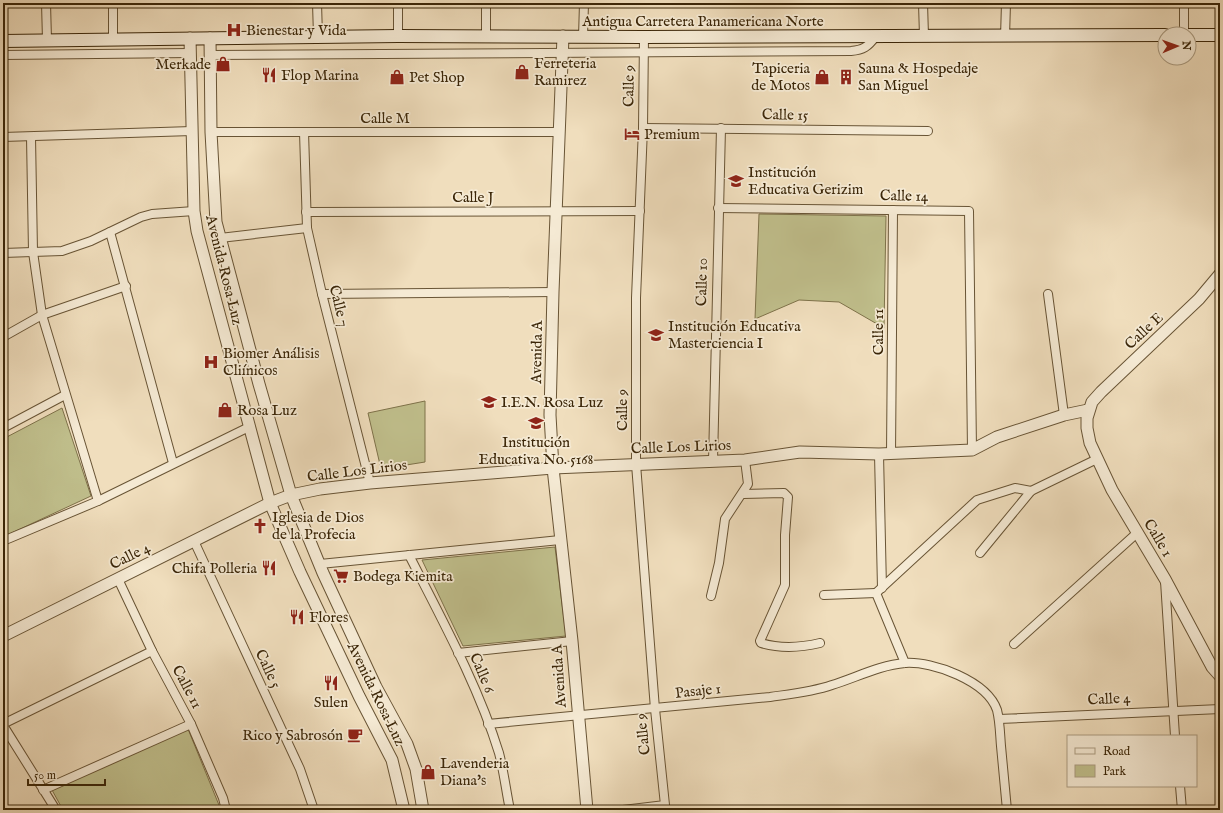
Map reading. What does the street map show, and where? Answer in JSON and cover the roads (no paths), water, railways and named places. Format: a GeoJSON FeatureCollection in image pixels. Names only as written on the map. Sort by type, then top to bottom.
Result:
{"type":"FeatureCollection","features":[{"type":"Feature","properties":{"kind":"main road","name":"Antigua Carretera Panamericana Norte"},"geometry":{"type":"LineString","coordinates":[[3,41],[318,36],[1005,37],[1157,35]]}},
{"type":"Feature","properties":{"kind":"main road"},"geometry":{"type":"LineString","coordinates":[[1197,35],[1220,35]]}},
{"type":"Feature","properties":{"kind":"street"},"geometry":{"type":"LineString","coordinates":[[46,3],[47,40]]}},
{"type":"Feature","properties":{"kind":"street"},"geometry":{"type":"LineString","coordinates":[[113,3],[113,40]]}},
{"type":"Feature","properties":{"kind":"street"},"geometry":{"type":"LineString","coordinates":[[317,3],[318,36]]}},
{"type":"Feature","properties":{"kind":"street"},"geometry":{"type":"LineString","coordinates":[[398,3],[398,36]]}},
{"type":"Feature","properties":{"kind":"street"},"geometry":{"type":"LineString","coordinates":[[486,3],[486,36]]}},
{"type":"Feature","properties":{"kind":"street"},"geometry":{"type":"LineString","coordinates":[[583,37],[584,3]]}},
{"type":"Feature","properties":{"kind":"street"},"geometry":{"type":"LineString","coordinates":[[923,3],[924,36]]}},
{"type":"Feature","properties":{"kind":"street"},"geometry":{"type":"LineString","coordinates":[[1005,37],[1006,3]]}},
{"type":"Feature","properties":{"kind":"street"},"geometry":{"type":"LineString","coordinates":[[1184,3],[1184,26]]}},
{"type":"Feature","properties":{"kind":"street","name":"Avenida A"},"geometry":{"type":"LineString","coordinates":[[563,36],[553,292],[550,415],[553,468],[572,641],[577,716],[587,810]]}},
{"type":"Feature","properties":{"kind":"street","name":"Antigua Carretera Panamericana Norte"},"geometry":{"type":"LineString","coordinates":[[210,54],[861,51],[869,46],[876,36]]}},
{"type":"Feature","properties":{"kind":"street","name":"Calle 9"},"geometry":{"type":"LineString","coordinates":[[624,810],[665,805],[655,709],[636,464],[636,298],[643,128],[644,37]]}},
{"type":"Feature","properties":{"kind":"street","name":"Avenida Rosa Luz"},"geometry":{"type":"LineString","coordinates":[[190,38],[194,211],[202,254],[270,503],[326,627],[392,760],[404,810]]}},
{"type":"Feature","properties":{"kind":"street","name":"Avenida Rosa Luz"},"geometry":{"type":"LineString","coordinates":[[210,38],[211,132],[216,222],[259,384],[291,495],[320,564],[376,687],[407,744],[416,769],[423,810]]}},
{"type":"Feature","properties":{"kind":"street"},"geometry":{"type":"LineString","coordinates":[[3,55],[190,53]]}},
{"type":"Feature","properties":{"kind":"street","name":"Calle 15"},"geometry":{"type":"LineString","coordinates":[[643,128],[928,131]]}},
{"type":"Feature","properties":{"kind":"street","name":"Calle 10"},"geometry":{"type":"LineString","coordinates":[[713,461],[721,128]]}},
{"type":"Feature","properties":{"kind":"street"},"geometry":{"type":"LineString","coordinates":[[3,137],[192,131]]}},
{"type":"Feature","properties":{"kind":"street","name":"Calle M"},"geometry":{"type":"LineString","coordinates":[[211,132],[560,132]]}},
{"type":"Feature","properties":{"kind":"street","name":"Calle 7"},"geometry":{"type":"LineString","coordinates":[[304,132],[307,228],[322,294],[370,483]]}},
{"type":"Feature","properties":{"kind":"street"},"geometry":{"type":"LineString","coordinates":[[31,137],[32,252],[42,315],[98,501]]}},
{"type":"Feature","properties":{"kind":"street","name":"Calle 14"},"geometry":{"type":"LineString","coordinates":[[718,208],[969,211],[972,450]]}},
{"type":"Feature","properties":{"kind":"street","name":"Calle 11"},"geometry":{"type":"LineString","coordinates":[[891,454],[893,210]]}},
{"type":"Feature","properties":{"kind":"street"},"geometry":{"type":"LineString","coordinates":[[3,253],[55,252],[69,249],[152,214],[194,211]]}},
{"type":"Feature","properties":{"kind":"street","name":"Calle J"},"geometry":{"type":"LineString","coordinates":[[306,212],[640,211]]}},
{"type":"Feature","properties":{"kind":"street"},"geometry":{"type":"LineString","coordinates":[[220,238],[307,228]]}},
{"type":"Feature","properties":{"kind":"street"},"geometry":{"type":"LineString","coordinates":[[110,232],[174,463]]}},
{"type":"Feature","properties":{"kind":"street","name":"Calle E"},"geometry":{"type":"LineString","coordinates":[[1088,410],[1101,392],[1199,299],[1220,274]]}},
{"type":"Feature","properties":{"kind":"street"},"geometry":{"type":"LineString","coordinates":[[3,337],[42,315],[126,286]]}},
{"type":"Feature","properties":{"kind":"street"},"geometry":{"type":"LineString","coordinates":[[322,294],[553,292]]}},
{"type":"Feature","properties":{"kind":"street"},"geometry":{"type":"LineString","coordinates":[[1048,294],[1064,415]]}},
{"type":"Feature","properties":{"kind":"street"},"geometry":{"type":"LineString","coordinates":[[3,428],[65,395]]}},
{"type":"Feature","properties":{"kind":"street","name":"Calle Los Lirios"},"geometry":{"type":"LineString","coordinates":[[270,503],[291,495],[320,489],[370,483],[553,468],[745,460],[800,452],[891,454],[972,450],[997,437],[1064,415],[1088,410]]}},
{"type":"Feature","properties":{"kind":"street","name":"Calle 1"},"geometry":{"type":"LineString","coordinates":[[1088,410],[1086,428],[1097,459],[1112,490],[1165,579],[1212,666],[1220,676]]}},
{"type":"Feature","properties":{"kind":"street"},"geometry":{"type":"LineString","coordinates":[[3,541],[98,501],[249,427]]}},
{"type":"Feature","properties":{"kind":"street"},"geometry":{"type":"LineString","coordinates":[[879,454],[879,590],[905,663]]}},
{"type":"Feature","properties":{"kind":"street"},"geometry":{"type":"LineString","coordinates":[[980,553],[1032,490],[1097,459]]}},
{"type":"Feature","properties":{"kind":"street"},"geometry":{"type":"LineString","coordinates":[[711,596],[719,563],[725,519],[743,494],[748,484],[745,460]]}},
{"type":"Feature","properties":{"kind":"street"},"geometry":{"type":"LineString","coordinates":[[824,595],[879,590],[977,500],[1015,488],[1032,490]]}},
{"type":"Feature","properties":{"kind":"street"},"geometry":{"type":"LineString","coordinates":[[743,494],[784,493],[788,497],[785,535],[785,585],[760,641],[761,643],[778,648],[804,647],[820,643]]}},
{"type":"Feature","properties":{"kind":"street","name":"Calle 4"},"geometry":{"type":"LineString","coordinates":[[3,636],[270,503]]}},
{"type":"Feature","properties":{"kind":"street"},"geometry":{"type":"LineString","coordinates":[[1014,644],[1137,533]]}},
{"type":"Feature","properties":{"kind":"street"},"geometry":{"type":"LineString","coordinates":[[320,564],[560,540]]}},
{"type":"Feature","properties":{"kind":"street","name":"Calle 5"},"geometry":{"type":"LineString","coordinates":[[194,541],[300,769],[314,810]]}},
{"type":"Feature","properties":{"kind":"street","name":"Calle 6"},"geometry":{"type":"LineString","coordinates":[[409,554],[458,653],[488,724],[499,754],[510,810]]}},
{"type":"Feature","properties":{"kind":"street","name":"Calle 11"},"geometry":{"type":"LineString","coordinates":[[118,579],[152,651],[191,724],[223,798],[226,810]]}},
{"type":"Feature","properties":{"kind":"street"},"geometry":{"type":"LineString","coordinates":[[1165,579],[1172,711],[1175,735]]}},
{"type":"Feature","properties":{"kind":"street"},"geometry":{"type":"LineString","coordinates":[[458,653],[572,641]]}},
{"type":"Feature","properties":{"kind":"street"},"geometry":{"type":"LineString","coordinates":[[56,810],[3,724],[152,651]]}},
{"type":"Feature","properties":{"kind":"street","name":"Pasaje 1"},"geometry":{"type":"LineString","coordinates":[[488,724],[655,709],[807,692],[894,664],[905,663],[932,666],[974,684],[984,690],[994,703],[999,719],[1007,810]]}},
{"type":"Feature","properties":{"kind":"street","name":"Calle 4"},"geometry":{"type":"LineString","coordinates":[[999,719],[1220,709]]}},
{"type":"Feature","properties":{"kind":"street"},"geometry":{"type":"LineString","coordinates":[[43,790],[191,724]]}},
{"type":"Feature","properties":{"kind":"street"},"geometry":{"type":"LineString","coordinates":[[1180,787],[1182,810]]}},
{"type":"Feature","properties":{"kind":"place","name":"Bienestar y Vida"},"geometry":{"type":"Point","coordinates":[234,30]}},
{"type":"Feature","properties":{"kind":"place","name":"Merkade"},"geometry":{"type":"Point","coordinates":[223,64]}},
{"type":"Feature","properties":{"kind":"place","name":"Ferreteria Ramirez"},"geometry":{"type":"Point","coordinates":[522,72]}},
{"type":"Feature","properties":{"kind":"place","name":"Flop Marina"},"geometry":{"type":"Point","coordinates":[269,75]}},
{"type":"Feature","properties":{"kind":"place","name":"Pet Shop"},"geometry":{"type":"Point","coordinates":[397,77]}},
{"type":"Feature","properties":{"kind":"place","name":"Tapiceria de Motos"},"geometry":{"type":"Point","coordinates":[822,77]}},
{"type":"Feature","properties":{"kind":"place","name":"Sauna & Hospedaje San Miguel"},"geometry":{"type":"Point","coordinates":[846,77]}},
{"type":"Feature","properties":{"kind":"place","name":"Premium"},"geometry":{"type":"Point","coordinates":[632,134]}},
{"type":"Feature","properties":{"kind":"place","name":"Institución Educativa Gerizim"},"geometry":{"type":"Point","coordinates":[736,181]}},
{"type":"Feature","properties":{"kind":"place","name":"Institución Educativa Masterciencia I"},"geometry":{"type":"Point","coordinates":[656,335]}},
{"type":"Feature","properties":{"kind":"place","name":"Biomer Análisis Cliínicos"},"geometry":{"type":"Point","coordinates":[211,362]}},
{"type":"Feature","properties":{"kind":"place","name":"I.E.N. Rosa Luz"},"geometry":{"type":"Point","coordinates":[489,402]}},
{"type":"Feature","properties":{"kind":"place","name":"Rosa Luz"},"geometry":{"type":"Point","coordinates":[225,410]}},
{"type":"Feature","properties":{"kind":"place","name":"Institución Educativa No. 5168"},"geometry":{"type":"Point","coordinates":[536,423]}},
{"type":"Feature","properties":{"kind":"place","name":"Iglesia de Dios de la Profecia"},"geometry":{"type":"Point","coordinates":[260,526]}},
{"type":"Feature","properties":{"kind":"place","name":"Chifa Polleria"},"geometry":{"type":"Point","coordinates":[269,568]}},
{"type":"Feature","properties":{"kind":"place","name":"Bodega Kiemita"},"geometry":{"type":"Point","coordinates":[341,576]}},
{"type":"Feature","properties":{"kind":"place","name":"Flores"},"geometry":{"type":"Point","coordinates":[297,617]}},
{"type":"Feature","properties":{"kind":"place","name":"Sulen"},"geometry":{"type":"Point","coordinates":[331,683]}},
{"type":"Feature","properties":{"kind":"place","name":"Rico y Sabrosón"},"geometry":{"type":"Point","coordinates":[355,735]}},
{"type":"Feature","properties":{"kind":"place","name":"Lavenderia Diana's"},"geometry":{"type":"Point","coordinates":[428,772]}}]}
